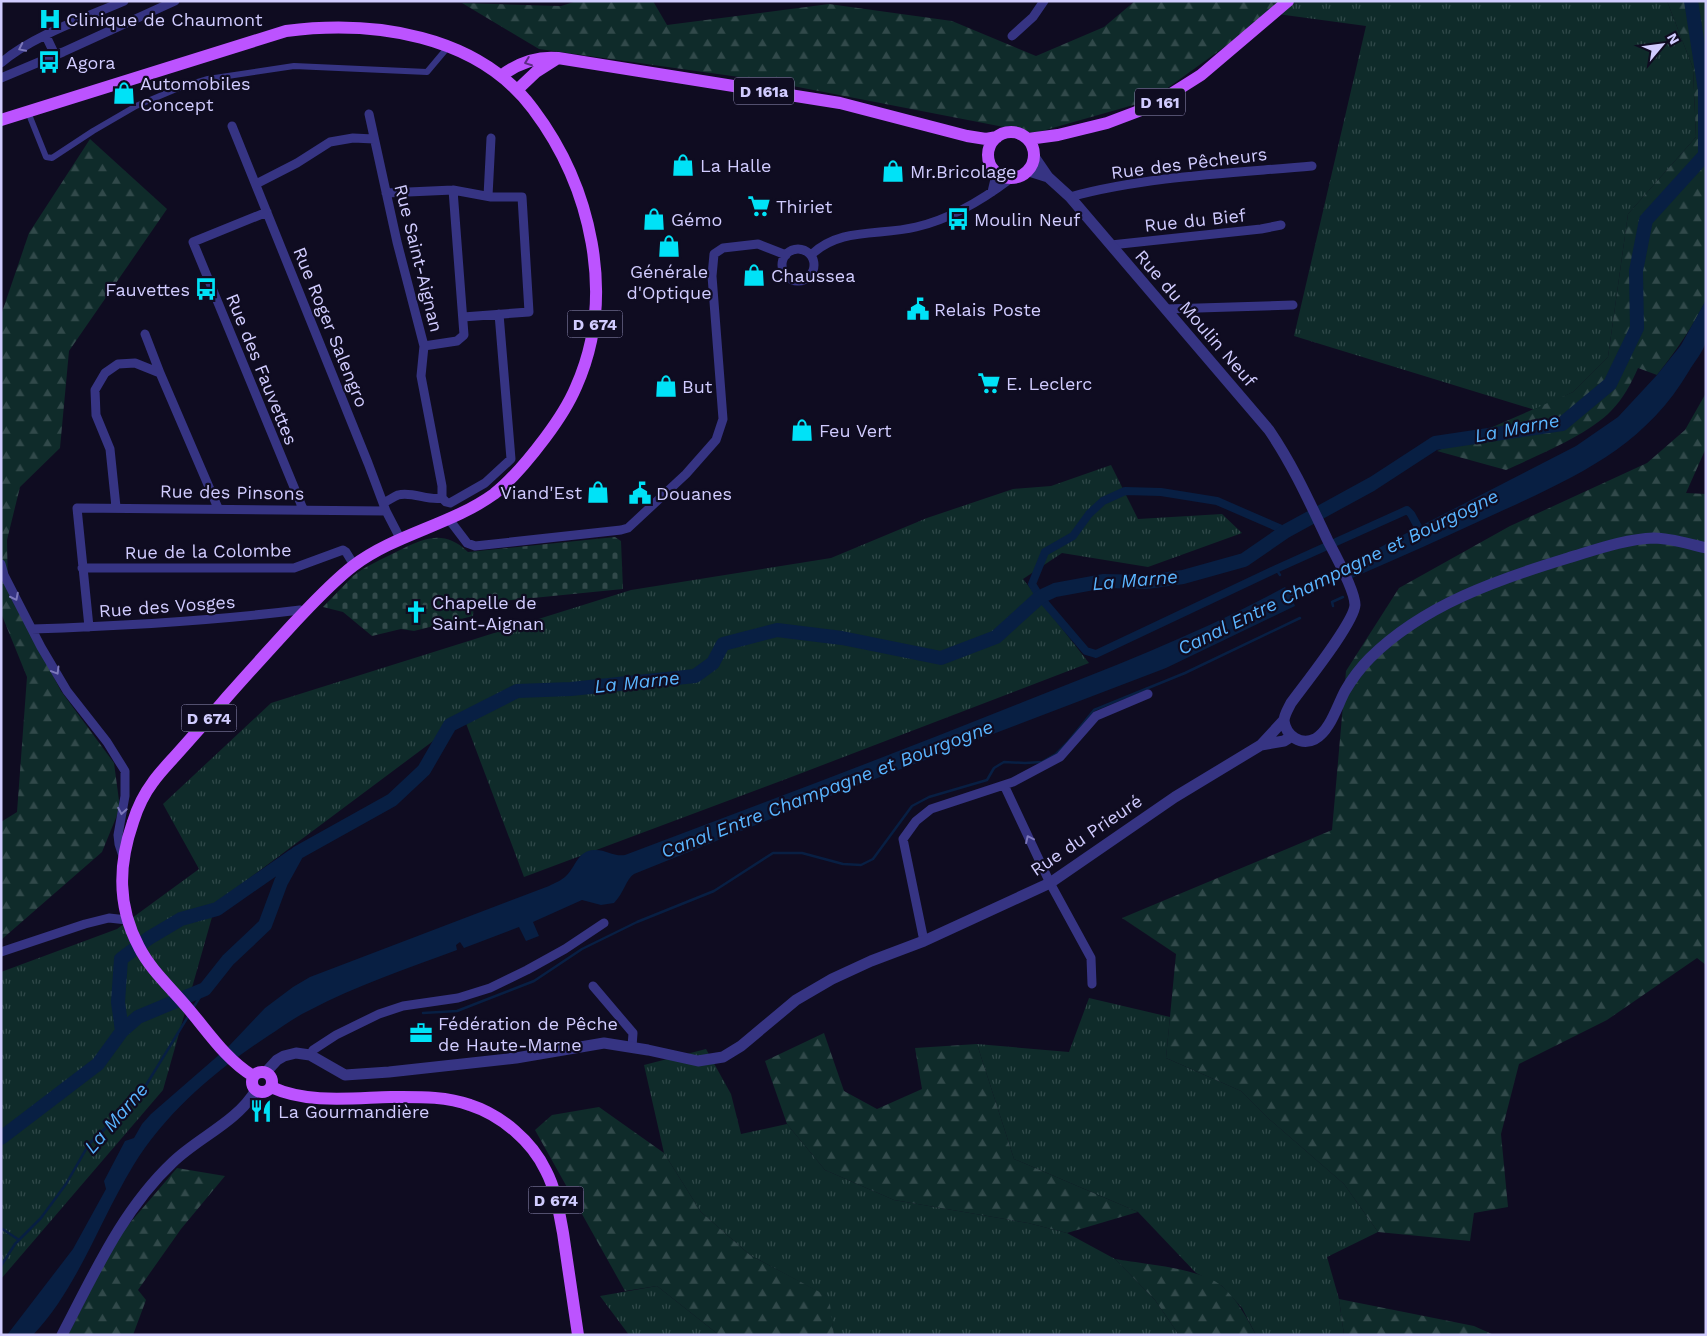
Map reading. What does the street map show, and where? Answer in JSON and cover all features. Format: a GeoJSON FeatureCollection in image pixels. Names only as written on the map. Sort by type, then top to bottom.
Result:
{"type":"FeatureCollection","features":[{"type":"Feature","properties":{"kind":"main road","name":"D 161"},"geometry":{"type":"LineString","coordinates":[[1032,149],[1058,135],[1127,116],[1167,98],[1216,63],[1288,1]]}},
{"type":"Feature","properties":{"kind":"main road","name":"D 674"},"geometry":{"type":"LineString","coordinates":[[1,120],[286,31],[326,27],[371,29],[413,36],[449,46],[467,54],[501,76],[517,90],[548,130],[565,163],[580,199],[587,224],[595,268],[596,306],[594,326],[577,386],[556,424],[540,445],[524,465],[496,492],[448,518],[389,544],[354,565],[316,599],[252,668],[151,784],[136,812],[123,856],[122,878],[127,920],[139,947],[150,964],[220,1048],[235,1062],[260,1074]]}},
{"type":"Feature","properties":{"kind":"main road","name":"D 161a"},"geometry":{"type":"LineString","coordinates":[[501,76],[530,60],[543,57],[558,58],[840,103],[967,136],[986,139],[997,137]]}},
{"type":"Feature","properties":{"kind":"main road"},"geometry":{"type":"LineString","coordinates":[[517,90],[536,72],[558,58]]}},
{"type":"Feature","properties":{"kind":"main road"},"geometry":{"type":"LineString","coordinates":[[1010,132],[1023,135],[1032,149],[1029,171],[1024,176],[1010,179],[999,175],[990,166],[988,153],[993,141],[997,137],[1010,132]]}},
{"type":"Feature","properties":{"kind":"main road","name":"D 161a"},"geometry":{"type":"LineString","coordinates":[[967,136],[979,143],[988,153]]}},
{"type":"Feature","properties":{"kind":"main road"},"geometry":{"type":"LineString","coordinates":[[260,1074],[269,1074],[272,1080],[271,1087],[266,1092],[256,1090],[252,1082],[260,1074]]}},
{"type":"Feature","properties":{"kind":"main road","name":"D 674"},"geometry":{"type":"LineString","coordinates":[[271,1087],[308,1098],[429,1097],[457,1101],[484,1110],[516,1132],[539,1157],[553,1188],[565,1246],[578,1335]]}},
{"type":"Feature","properties":{"kind":"street"},"geometry":{"type":"LineString","coordinates":[[1,64],[14,52],[124,1]]}},
{"type":"Feature","properties":{"kind":"street"},"geometry":{"type":"LineString","coordinates":[[1012,36],[1033,17],[1044,1]]}},
{"type":"Feature","properties":{"kind":"street"},"geometry":{"type":"LineString","coordinates":[[1,78],[172,2]]}},
{"type":"Feature","properties":{"kind":"street"},"geometry":{"type":"LineString","coordinates":[[46,36],[55,55]]}},
{"type":"Feature","properties":{"kind":"street"},"geometry":{"type":"LineString","coordinates":[[28,112],[46,158],[52,158],[136,106],[181,87],[208,79],[294,66],[427,72],[449,46]]}},
{"type":"Feature","properties":{"kind":"street","name":"Rue Saint-Aignan"},"geometry":{"type":"LineString","coordinates":[[369,114],[386,193],[424,346],[421,376],[430,429],[439,465],[442,498]]}},
{"type":"Feature","properties":{"kind":"street","name":"Rue Roger Salengro"},"geometry":{"type":"LineString","coordinates":[[232,126],[385,507],[401,540]]}},
{"type":"Feature","properties":{"kind":"street"},"geometry":{"type":"LineString","coordinates":[[256,184],[297,163],[330,142],[353,138],[374,139]]}},
{"type":"Feature","properties":{"kind":"street"},"geometry":{"type":"LineString","coordinates":[[488,196],[491,138]]}},
{"type":"Feature","properties":{"kind":"street","name":"Rue du Moulin Neuf"},"geometry":{"type":"LineString","coordinates":[[1032,149],[1048,177],[1070,198],[1269,430],[1283,450],[1305,491],[1328,540]]}},
{"type":"Feature","properties":{"kind":"street","name":"Rue des Pêcheurs"},"geometry":{"type":"LineString","coordinates":[[1070,198],[1088,192],[1154,182],[1312,166]]}},
{"type":"Feature","properties":{"kind":"street"},"geometry":{"type":"LineString","coordinates":[[992,192],[995,179],[994,171]]}},
{"type":"Feature","properties":{"kind":"street","name":"Rue du Moulin Neuf"},"geometry":{"type":"LineString","coordinates":[[1029,171],[1048,177]]}},
{"type":"Feature","properties":{"kind":"street"},"geometry":{"type":"LineString","coordinates":[[811,255],[818,248],[834,239],[847,235],[882,233],[915,228],[935,222],[972,206],[1010,179]]}},
{"type":"Feature","properties":{"kind":"street"},"geometry":{"type":"LineString","coordinates":[[424,346],[457,342],[464,335],[453,190]]}},
{"type":"Feature","properties":{"kind":"street"},"geometry":{"type":"LineString","coordinates":[[386,193],[453,190],[488,196],[522,197],[529,312],[463,317]]}},
{"type":"Feature","properties":{"kind":"street","name":"Rue des Fauvettes"},"geometry":{"type":"LineString","coordinates":[[267,212],[193,242],[303,509]]}},
{"type":"Feature","properties":{"kind":"street","name":"Rue du Bief"},"geometry":{"type":"LineString","coordinates":[[1111,246],[1281,225]]}},
{"type":"Feature","properties":{"kind":"street"},"geometry":{"type":"LineString","coordinates":[[448,518],[467,543],[475,546],[628,528],[686,474],[716,440],[724,419],[712,276],[712,258],[714,254],[723,248],[758,244],[786,255]]}},
{"type":"Feature","properties":{"kind":"street"},"geometry":{"type":"LineString","coordinates":[[799,249],[811,255],[814,270],[808,278],[798,281],[788,277],[784,272],[783,260],[791,250],[799,249]]}},
{"type":"Feature","properties":{"kind":"street"},"geometry":{"type":"LineString","coordinates":[[1166,309],[1293,305]]}},
{"type":"Feature","properties":{"kind":"street"},"geometry":{"type":"LineString","coordinates":[[385,507],[399,495],[442,498],[450,503],[485,483],[510,459],[499,314]]}},
{"type":"Feature","properties":{"kind":"street"},"geometry":{"type":"LineString","coordinates":[[145,334],[218,508]]}},
{"type":"Feature","properties":{"kind":"street"},"geometry":{"type":"LineString","coordinates":[[116,507],[110,449],[96,415],[95,390],[105,373],[118,364],[135,363],[160,373]]}},
{"type":"Feature","properties":{"kind":"street","name":"Rue des Pinsons"},"geometry":{"type":"LineString","coordinates":[[82,568],[76,508],[303,509],[385,507]]}},
{"type":"Feature","properties":{"kind":"street","name":"Rue du Prieuré"},"geometry":{"type":"LineString","coordinates":[[1261,745],[1284,741],[1292,736],[1298,740],[1308,741],[1318,737],[1328,724],[1355,675],[1388,642],[1430,613],[1473,592],[1557,561],[1586,552],[1640,540],[1667,539],[1706,548]]}},
{"type":"Feature","properties":{"kind":"street","name":"Rue du Prieuré"},"geometry":{"type":"LineString","coordinates":[[310,1055],[345,1075],[516,1058],[604,1042],[698,1061],[722,1057],[741,1046],[796,1000],[832,979],[871,961],[924,941],[1050,883],[1174,797],[1261,745],[1284,720],[1291,703],[1350,621],[1355,604],[1349,585],[1328,540]]}},
{"type":"Feature","properties":{"kind":"street","name":"Rue de la Colombe"},"geometry":{"type":"LineString","coordinates":[[82,568],[294,568],[343,550],[354,565]]}},
{"type":"Feature","properties":{"kind":"street"},"geometry":{"type":"LineString","coordinates":[[1,564],[4,575],[32,629],[67,691],[107,742],[125,771],[125,796],[118,835],[123,856]]}},
{"type":"Feature","properties":{"kind":"street"},"geometry":{"type":"LineString","coordinates":[[82,568],[89,627]]}},
{"type":"Feature","properties":{"kind":"street","name":"Rue des Vosges"},"geometry":{"type":"LineString","coordinates":[[32,629],[145,625],[244,617],[300,610],[303,613]]}},
{"type":"Feature","properties":{"kind":"street"},"geometry":{"type":"LineString","coordinates":[[924,941],[903,839],[916,821],[931,809],[1013,782],[1060,757],[1096,716],[1148,694]]}},
{"type":"Feature","properties":{"kind":"street"},"geometry":{"type":"LineString","coordinates":[[1284,720],[1292,736]]}},
{"type":"Feature","properties":{"kind":"street"},"geometry":{"type":"LineString","coordinates":[[1004,785],[1050,883],[1091,958],[1092,984]]}},
{"type":"Feature","properties":{"kind":"street"},"geometry":{"type":"LineString","coordinates":[[1,952],[85,924],[109,918],[127,920]]}},
{"type":"Feature","properties":{"kind":"street"},"geometry":{"type":"LineString","coordinates":[[260,1074],[284,1056],[296,1053],[310,1055],[313,1050],[336,1034],[379,1014],[403,1006],[458,998],[490,988],[528,970],[565,949],[604,923]]}},
{"type":"Feature","properties":{"kind":"street"},"geometry":{"type":"LineString","coordinates":[[593,986],[633,1033],[632,1047]]}},
{"type":"Feature","properties":{"kind":"street"},"geometry":{"type":"LineString","coordinates":[[62,1335],[111,1242],[135,1203],[173,1161],[244,1108],[256,1090]]}},
{"type":"Feature","properties":{"kind":"green space"},"geometry":{"type":"Polygon","coordinates":[[[577,1],[653,1],[667,25],[829,4],[952,21],[1036,56],[1104,27],[1135,1],[1281,1],[1270,14],[1151,100],[1035,133],[767,81],[539,49],[462,3],[561,6],[577,1]]]}},
{"type":"Feature","properties":{"kind":"green space"},"geometry":{"type":"Polygon","coordinates":[[[1281,1],[1667,1],[1693,68],[1696,137],[1628,214],[1608,357],[1573,392],[1535,410],[1294,336],[1366,26],[1270,13],[1281,1]]]}},
{"type":"Feature","properties":{"kind":"green space"},"geometry":{"type":"Polygon","coordinates":[[[1667,1],[1706,1],[1706,300],[1683,339],[1657,375],[1638,368],[1633,380],[1611,411],[1576,437],[1506,470],[1437,451],[1573,392],[1608,357],[1628,214],[1696,137],[1693,68],[1667,1]]]}},
{"type":"Feature","properties":{"kind":"green space"},"geometry":{"type":"Polygon","coordinates":[[[90,139],[167,209],[69,351],[60,448],[20,487],[7,540],[8,590],[61,691],[114,763],[120,808],[102,852],[1,940],[1,822],[17,812],[27,677],[1,613],[1,315],[29,233],[90,139]]]}},
{"type":"Feature","properties":{"kind":"green space"},"geometry":{"type":"Polygon","coordinates":[[[1706,393],[1706,448],[1686,493],[1706,494],[1706,965],[1697,958],[1607,1020],[1519,1064],[1501,1134],[1508,1207],[1474,1213],[1470,1241],[1378,1232],[1344,1184],[1269,1119],[1241,1091],[1166,1058],[1176,954],[1122,918],[1332,830],[1346,671],[1399,588],[1510,526],[1647,463],[1685,430],[1706,393]]]}},
{"type":"Feature","properties":{"kind":"green space"},"geometry":{"type":"Polygon","coordinates":[[[1111,465],[1138,519],[1222,514],[1242,533],[1148,567],[1062,553],[1023,579],[1089,663],[524,877],[464,718],[216,903],[163,1090],[1,1279],[1,972],[117,929],[199,869],[163,804],[271,703],[631,590],[831,558],[927,518],[1013,489],[1051,486],[1111,465]]]}},
{"type":"Feature","properties":{"kind":"green space"},"geometry":{"type":"Polygon","coordinates":[[[615,537],[621,541],[623,589],[474,604],[473,616],[414,631],[401,629],[372,636],[343,612],[323,607],[353,576],[362,570],[411,545],[430,538],[448,540],[458,544],[468,552],[615,537]]]}},
{"type":"Feature","properties":{"kind":"green space"},"geometry":{"type":"Polygon","coordinates":[[[1089,998],[1170,1017],[1166,1058],[1241,1091],[1269,1119],[1344,1184],[1378,1232],[1327,1257],[1339,1299],[1344,1335],[1256,1335],[1242,1308],[1222,1286],[1196,1273],[1138,1212],[1014,1159],[977,1044],[1069,1052],[1089,998]]]}},
{"type":"Feature","properties":{"kind":"green space"},"geometry":{"type":"Polygon","coordinates":[[[824,1033],[844,1091],[877,1109],[922,1089],[915,1048],[977,1044],[1014,1159],[1138,1212],[1067,1233],[1028,1223],[894,1200],[825,1170],[787,1124],[765,1061],[824,1033]]]}},
{"type":"Feature","properties":{"kind":"green space"},"geometry":{"type":"Polygon","coordinates":[[[706,1049],[731,1094],[741,1134],[787,1124],[825,1170],[894,1200],[1028,1223],[1067,1233],[1115,1259],[1155,1300],[1179,1335],[834,1335],[828,1297],[750,1255],[701,1212],[664,1153],[644,1065],[706,1049]]]}},
{"type":"Feature","properties":{"kind":"green space"},"geometry":{"type":"Polygon","coordinates":[[[599,1107],[664,1153],[701,1212],[750,1255],[829,1297],[834,1335],[719,1335],[657,1286],[625,1291],[535,1130],[552,1115],[599,1107]]]}},
{"type":"Feature","properties":{"kind":"green space"},"geometry":{"type":"Polygon","coordinates":[[[177,1168],[225,1176],[181,1229],[138,1290],[146,1300],[133,1335],[68,1335],[117,1238],[177,1168]]]}},
{"type":"Feature","properties":{"kind":"green space"},"geometry":{"type":"Polygon","coordinates":[[[1115,1259],[1187,1271],[1213,1281],[1223,1287],[1233,1298],[1246,1316],[1256,1335],[1179,1335],[1155,1300],[1115,1259]]]}},
{"type":"Feature","properties":{"kind":"green space"},"geometry":{"type":"Polygon","coordinates":[[[657,1286],[719,1335],[629,1335],[600,1296],[657,1286]]]}},
{"type":"Feature","properties":{"kind":"green space"},"geometry":{"type":"Polygon","coordinates":[[[1339,1299],[1474,1326],[1494,1335],[1344,1335],[1339,1299]]]}},
{"type":"Feature","properties":{"kind":"water","name":"Canal Entre Champagne et Bourgogne"},"geometry":{"type":"Polygon","coordinates":[[[1706,300],[1705,345],[1671,398],[1628,441],[1579,474],[1350,579],[1347,575],[1297,598],[1293,601],[1295,606],[1166,668],[783,814],[634,874],[614,903],[601,905],[582,900],[533,922],[539,936],[526,941],[519,927],[464,948],[460,942],[456,945],[457,950],[364,985],[327,1001],[294,1019],[230,1063],[177,1110],[146,1146],[133,1166],[75,1276],[49,1317],[33,1335],[7,1335],[73,1249],[106,1189],[104,1181],[125,1141],[134,1138],[142,1124],[151,1114],[228,1047],[265,1008],[293,987],[310,977],[549,886],[564,877],[580,856],[588,851],[598,850],[625,855],[874,761],[1123,662],[1189,634],[1285,587],[1291,595],[1345,571],[1344,567],[1399,537],[1576,446],[1618,417],[1657,375],[1681,345],[1706,300]]]}},
{"type":"Feature","properties":{"kind":"waterway","name":"La Marne"},"geometry":{"type":"LineString","coordinates":[[1,1138],[98,1064],[122,1031],[138,1017],[205,989],[228,960],[265,925],[281,882],[297,853],[392,800],[424,770],[450,725],[517,691],[571,689],[695,676],[713,663],[723,644],[777,630],[842,638],[941,658],[996,637],[1040,597],[1055,590],[1104,581],[1146,582],[1183,577],[1244,560],[1286,531],[1372,484],[1435,443],[1562,424],[1610,384],[1637,328],[1636,271],[1646,220],[1705,155],[1705,90],[1691,1]]}},
{"type":"Feature","properties":{"kind":"waterway","name":"Canal Entre Champagne et Bourgogne"},"geometry":{"type":"LineString","coordinates":[[1286,531],[1217,501],[1161,492],[1125,491],[1103,501],[1089,514],[1073,536],[1045,552],[1032,584],[1040,597],[1086,651],[1096,654],[1276,569],[1407,510],[1422,534]]}},
{"type":"Feature","properties":{"kind":"waterway"},"geometry":{"type":"LineString","coordinates":[[1276,569],[1280,575]]}},
{"type":"Feature","properties":{"kind":"waterway"},"geometry":{"type":"LineString","coordinates":[[1333,606],[1332,602],[1343,597]]}},
{"type":"Feature","properties":{"kind":"waterway"},"geometry":{"type":"LineString","coordinates":[[423,1013],[457,1011],[534,981],[582,949],[637,922],[714,891],[773,853],[802,853],[843,864],[861,865],[873,859],[912,806],[929,797],[987,780],[994,768],[1004,762],[1042,762],[1056,754],[1094,710],[1185,673],[1300,618]]}},
{"type":"Feature","properties":{"kind":"waterway","name":"La Marne"},"geometry":{"type":"LineString","coordinates":[[122,1031],[118,1002],[121,959],[149,938],[181,919],[217,909],[293,856]]}},
{"type":"Feature","properties":{"kind":"waterway","name":"La Marne"},"geometry":{"type":"LineString","coordinates":[[193,1008],[205,989]]}},
{"type":"Feature","properties":{"kind":"waterway","name":"La Marne"},"geometry":{"type":"LineString","coordinates":[[1,1266],[15,1244],[41,1218],[66,1184],[89,1144],[140,1095],[189,1015]]}},
{"type":"Feature","properties":{"kind":"waterway"},"geometry":{"type":"LineString","coordinates":[[1,1228],[19,1240]]}},
{"type":"Feature","properties":{"kind":"place","name":"Clinique de Chaumont"},"geometry":{"type":"Point","coordinates":[50,19]}},
{"type":"Feature","properties":{"kind":"place","name":"Agora"},"geometry":{"type":"Point","coordinates":[49,62]}},
{"type":"Feature","properties":{"kind":"place","name":"Automobiles Concept"},"geometry":{"type":"Point","coordinates":[124,93]}},
{"type":"Feature","properties":{"kind":"place","name":"La Halle"},"geometry":{"type":"Point","coordinates":[683,165]}},
{"type":"Feature","properties":{"kind":"place","name":"Mr.Bricolage"},"geometry":{"type":"Point","coordinates":[893,171]}},
{"type":"Feature","properties":{"kind":"place","name":"Thiriet"},"geometry":{"type":"Point","coordinates":[759,206]}},
{"type":"Feature","properties":{"kind":"place","name":"Gémo"},"geometry":{"type":"Point","coordinates":[654,219]}},
{"type":"Feature","properties":{"kind":"place","name":"Moulin Neuf"},"geometry":{"type":"Point","coordinates":[958,219]}},
{"type":"Feature","properties":{"kind":"place","name":"Générale d'Optique"},"geometry":{"type":"Point","coordinates":[669,246]}},
{"type":"Feature","properties":{"kind":"place","name":"Chaussea"},"geometry":{"type":"Point","coordinates":[754,275]}},
{"type":"Feature","properties":{"kind":"place","name":"Fauvettes"},"geometry":{"type":"Point","coordinates":[206,289]}},
{"type":"Feature","properties":{"kind":"place","name":"Relais Poste"},"geometry":{"type":"Point","coordinates":[918,309]}},
{"type":"Feature","properties":{"kind":"place","name":"E. Leclerc"},"geometry":{"type":"Point","coordinates":[989,383]}},
{"type":"Feature","properties":{"kind":"place","name":"But"},"geometry":{"type":"Point","coordinates":[666,386]}},
{"type":"Feature","properties":{"kind":"place","name":"Feu Vert"},"geometry":{"type":"Point","coordinates":[802,430]}},
{"type":"Feature","properties":{"kind":"place","name":"Viand'Est"},"geometry":{"type":"Point","coordinates":[598,492]}},
{"type":"Feature","properties":{"kind":"place","name":"Douanes"},"geometry":{"type":"Point","coordinates":[640,493]}},
{"type":"Feature","properties":{"kind":"place","name":"Chapelle de Saint-Aignan"},"geometry":{"type":"Point","coordinates":[416,612]}},
{"type":"Feature","properties":{"kind":"place","name":"Fédération de Pêche de Haute-Marne"},"geometry":{"type":"Point","coordinates":[421,1033]}},
{"type":"Feature","properties":{"kind":"place","name":"La Gourmandière"},"geometry":{"type":"Point","coordinates":[261,1111]}}]}
